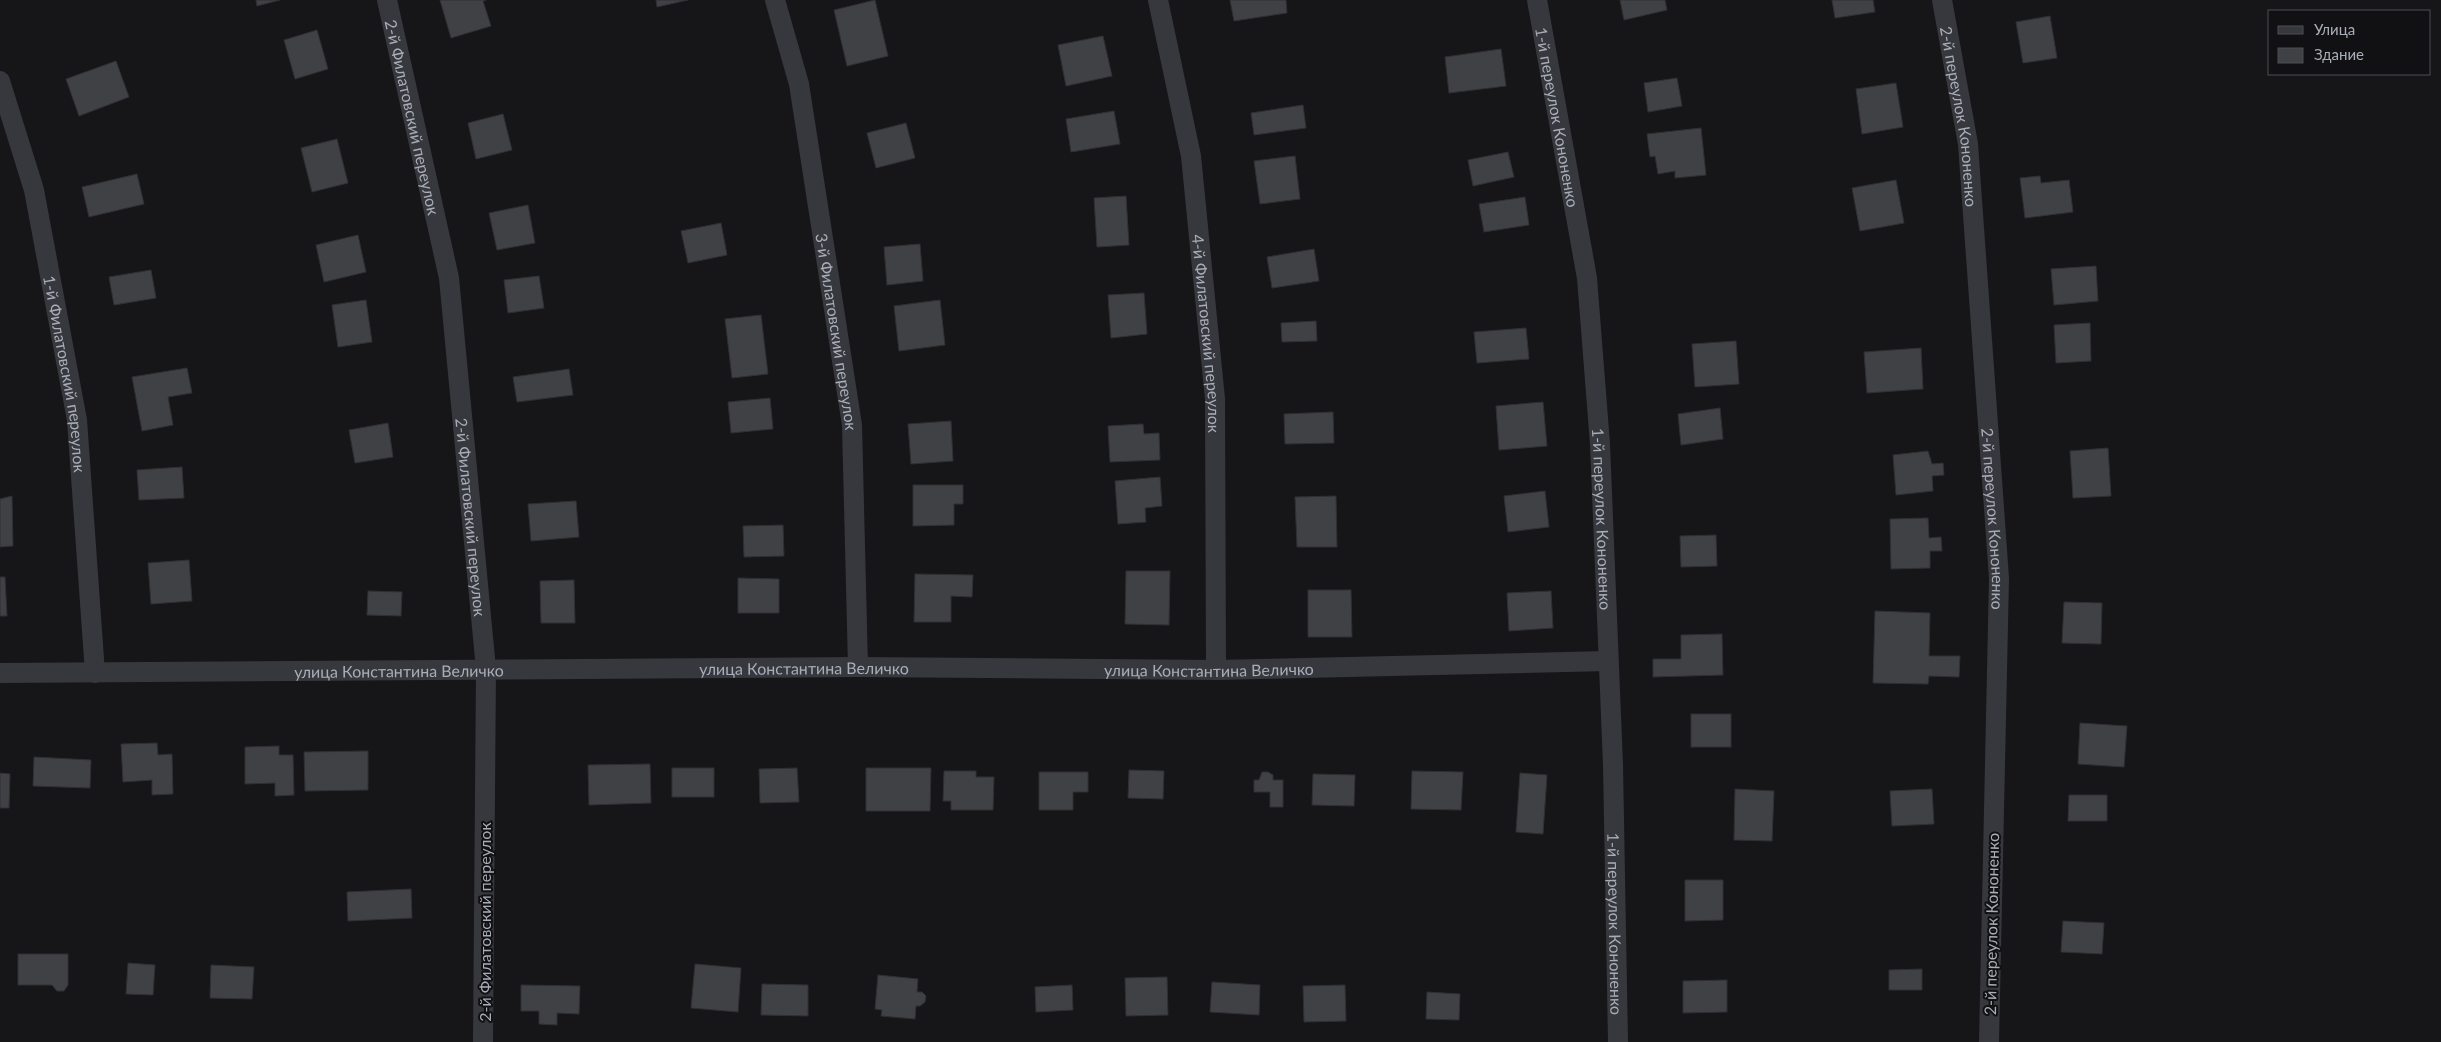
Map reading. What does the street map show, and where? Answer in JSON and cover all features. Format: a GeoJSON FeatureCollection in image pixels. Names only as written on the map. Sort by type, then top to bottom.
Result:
{"type":"FeatureCollection","features":[{"type":"Feature","properties":{"kind":"street","name":"2-й Филатовский переулок"},"geometry":{"type":"LineString","coordinates":[[387,0],[450,278],[486,669],[483,1042]]}},
{"type":"Feature","properties":{"kind":"street","name":"3-й Филатовский переулок"},"geometry":{"type":"LineString","coordinates":[[775,0],[799,84],[852,425],[858,666]]}},
{"type":"Feature","properties":{"kind":"street","name":"4-й Филатовский переулок"},"geometry":{"type":"LineString","coordinates":[[1158,0],[1191,156],[1214,399],[1216,670]]}},
{"type":"Feature","properties":{"kind":"street","name":"1-й переулок Кононенко"},"geometry":{"type":"LineString","coordinates":[[1537,0],[1587,278],[1600,444],[1613,765],[1618,1042]]}},
{"type":"Feature","properties":{"kind":"street","name":"2-й переулок Кононенко"},"geometry":{"type":"LineString","coordinates":[[1942,0],[1968,144],[1999,578],[1989,1042]]}},
{"type":"Feature","properties":{"kind":"street","name":"1-й Филатовский переулок"},"geometry":{"type":"LineString","coordinates":[[0,81],[34,190],[77,420],[95,673]]}},
{"type":"Feature","properties":{"kind":"street","name":"улица Константина Величко"},"geometry":{"type":"LineString","coordinates":[[0,673],[858,666],[1216,670],[1608,660]]}},
{"type":"Feature","properties":{"kind":"building"},"geometry":{"type":"Polygon","coordinates":[[[256,0],[280,0],[257,6],[256,0]]]}},
{"type":"Feature","properties":{"kind":"building"},"geometry":{"type":"Polygon","coordinates":[[[440,0],[486,0],[483,1],[491,26],[451,38],[440,0]]]}},
{"type":"Feature","properties":{"kind":"building"},"geometry":{"type":"Polygon","coordinates":[[[656,0],[688,0],[657,7],[656,0]]]}},
{"type":"Feature","properties":{"kind":"building"},"geometry":{"type":"Polygon","coordinates":[[[875,0],[888,56],[847,66],[834,10],[875,0]]]}},
{"type":"Feature","properties":{"kind":"building"},"geometry":{"type":"Polygon","coordinates":[[[1230,0],[1286,0],[1287,13],[1234,21],[1230,0]]]}},
{"type":"Feature","properties":{"kind":"building"},"geometry":{"type":"Polygon","coordinates":[[[1620,0],[1665,0],[1667,10],[1624,20],[1620,0]]]}},
{"type":"Feature","properties":{"kind":"building"},"geometry":{"type":"Polygon","coordinates":[[[1832,0],[1873,0],[1875,12],[1835,18],[1832,0]]]}},
{"type":"Feature","properties":{"kind":"building"},"geometry":{"type":"Polygon","coordinates":[[[2050,16],[2057,58],[2023,63],[2016,22],[2050,16]]]}},
{"type":"Feature","properties":{"kind":"building"},"geometry":{"type":"Polygon","coordinates":[[[317,30],[328,69],[295,79],[284,40],[317,30]]]}},
{"type":"Feature","properties":{"kind":"building"},"geometry":{"type":"Polygon","coordinates":[[[1103,36],[1112,76],[1066,86],[1058,45],[1103,36]]]}},
{"type":"Feature","properties":{"kind":"building"},"geometry":{"type":"Polygon","coordinates":[[[1501,49],[1506,86],[1449,93],[1445,57],[1501,49]]]}},
{"type":"Feature","properties":{"kind":"building"},"geometry":{"type":"Polygon","coordinates":[[[116,61],[129,97],[79,116],[66,79],[116,61]]]}},
{"type":"Feature","properties":{"kind":"building"},"geometry":{"type":"Polygon","coordinates":[[[1677,78],[1682,106],[1648,112],[1644,83],[1677,78]]]}},
{"type":"Feature","properties":{"kind":"building"},"geometry":{"type":"Polygon","coordinates":[[[1896,83],[1903,127],[1862,134],[1856,89],[1896,83]]]}},
{"type":"Feature","properties":{"kind":"building"},"geometry":{"type":"Polygon","coordinates":[[[1303,105],[1306,128],[1254,135],[1251,113],[1303,105]]]}},
{"type":"Feature","properties":{"kind":"building"},"geometry":{"type":"Polygon","coordinates":[[[1114,111],[1120,144],[1071,152],[1066,119],[1114,111]]]}},
{"type":"Feature","properties":{"kind":"building"},"geometry":{"type":"Polygon","coordinates":[[[503,114],[512,150],[476,159],[468,123],[503,114]]]}},
{"type":"Feature","properties":{"kind":"building"},"geometry":{"type":"Polygon","coordinates":[[[906,123],[915,158],[876,168],[867,133],[906,123]]]}},
{"type":"Feature","properties":{"kind":"building"},"geometry":{"type":"Polygon","coordinates":[[[1701,128],[1706,175],[1675,178],[1675,171],[1658,174],[1655,156],[1650,157],[1647,134],[1701,128]]]}},
{"type":"Feature","properties":{"kind":"building"},"geometry":{"type":"Polygon","coordinates":[[[337,139],[348,183],[312,192],[301,148],[337,139]]]}},
{"type":"Feature","properties":{"kind":"building"},"geometry":{"type":"Polygon","coordinates":[[[1508,152],[1514,177],[1473,186],[1468,160],[1508,152]]]}},
{"type":"Feature","properties":{"kind":"building"},"geometry":{"type":"Polygon","coordinates":[[[1295,156],[1300,199],[1260,204],[1254,161],[1295,156]]]}},
{"type":"Feature","properties":{"kind":"building"},"geometry":{"type":"Polygon","coordinates":[[[137,174],[144,204],[89,217],[82,187],[137,174]]]}},
{"type":"Feature","properties":{"kind":"building"},"geometry":{"type":"Polygon","coordinates":[[[2040,176],[2041,183],[2069,180],[2073,212],[2025,218],[2020,178],[2040,176]]]}},
{"type":"Feature","properties":{"kind":"building"},"geometry":{"type":"Polygon","coordinates":[[[1896,180],[1904,223],[1860,231],[1852,188],[1896,180]]]}},
{"type":"Feature","properties":{"kind":"building"},"geometry":{"type":"Polygon","coordinates":[[[1126,196],[1129,245],[1097,247],[1094,198],[1126,196]]]}},
{"type":"Feature","properties":{"kind":"building"},"geometry":{"type":"Polygon","coordinates":[[[1525,197],[1529,225],[1484,232],[1479,204],[1525,197]]]}},
{"type":"Feature","properties":{"kind":"building"},"geometry":{"type":"Polygon","coordinates":[[[528,205],[535,243],[497,250],[489,213],[528,205]]]}},
{"type":"Feature","properties":{"kind":"building"},"geometry":{"type":"Polygon","coordinates":[[[721,223],[727,255],[688,263],[681,231],[721,223]]]}},
{"type":"Feature","properties":{"kind":"building"},"geometry":{"type":"Polygon","coordinates":[[[358,235],[366,272],[324,282],[316,245],[358,235]]]}},
{"type":"Feature","properties":{"kind":"building"},"geometry":{"type":"Polygon","coordinates":[[[920,244],[923,281],[887,285],[884,247],[920,244]]]}},
{"type":"Feature","properties":{"kind":"building"},"geometry":{"type":"Polygon","coordinates":[[[1314,249],[1319,281],[1272,288],[1267,257],[1314,249]]]}},
{"type":"Feature","properties":{"kind":"building"},"geometry":{"type":"Polygon","coordinates":[[[2096,266],[2098,301],[2054,305],[2051,269],[2096,266]]]}},
{"type":"Feature","properties":{"kind":"building"},"geometry":{"type":"Polygon","coordinates":[[[151,270],[156,298],[114,305],[109,277],[151,270]]]}},
{"type":"Feature","properties":{"kind":"building"},"geometry":{"type":"Polygon","coordinates":[[[539,276],[544,308],[508,313],[504,280],[539,276]]]}},
{"type":"Feature","properties":{"kind":"building"},"geometry":{"type":"Polygon","coordinates":[[[1144,293],[1147,334],[1111,338],[1108,295],[1144,293]]]}},
{"type":"Feature","properties":{"kind":"building"},"geometry":{"type":"Polygon","coordinates":[[[366,300],[372,342],[338,347],[332,305],[366,300]]]}},
{"type":"Feature","properties":{"kind":"building"},"geometry":{"type":"Polygon","coordinates":[[[940,300],[945,345],[899,351],[894,306],[940,300]]]}},
{"type":"Feature","properties":{"kind":"building"},"geometry":{"type":"Polygon","coordinates":[[[761,315],[768,374],[732,378],[725,319],[761,315]]]}},
{"type":"Feature","properties":{"kind":"building"},"geometry":{"type":"Polygon","coordinates":[[[1316,321],[1317,341],[1282,342],[1281,323],[1316,321]]]}},
{"type":"Feature","properties":{"kind":"building"},"geometry":{"type":"Polygon","coordinates":[[[2090,323],[2091,361],[2056,363],[2054,325],[2090,323]]]}},
{"type":"Feature","properties":{"kind":"building"},"geometry":{"type":"Polygon","coordinates":[[[1526,328],[1529,359],[1477,363],[1474,332],[1526,328]]]}},
{"type":"Feature","properties":{"kind":"building"},"geometry":{"type":"Polygon","coordinates":[[[1736,341],[1739,384],[1695,387],[1692,344],[1736,341]]]}},
{"type":"Feature","properties":{"kind":"building"},"geometry":{"type":"Polygon","coordinates":[[[1921,348],[1923,389],[1867,393],[1864,352],[1921,348]]]}},
{"type":"Feature","properties":{"kind":"building"},"geometry":{"type":"Polygon","coordinates":[[[187,368],[192,393],[168,397],[173,425],[142,431],[132,377],[187,368]]]}},
{"type":"Feature","properties":{"kind":"building"},"geometry":{"type":"Polygon","coordinates":[[[569,369],[573,395],[517,402],[513,377],[569,369]]]}},
{"type":"Feature","properties":{"kind":"building"},"geometry":{"type":"Polygon","coordinates":[[[770,398],[773,429],[731,433],[728,402],[770,398]]]}},
{"type":"Feature","properties":{"kind":"building"},"geometry":{"type":"Polygon","coordinates":[[[1543,402],[1547,446],[1499,450],[1496,406],[1543,402]]]}},
{"type":"Feature","properties":{"kind":"building"},"geometry":{"type":"Polygon","coordinates":[[[1720,408],[1723,439],[1681,445],[1678,414],[1720,408]]]}},
{"type":"Feature","properties":{"kind":"building"},"geometry":{"type":"Polygon","coordinates":[[[1333,412],[1334,443],[1285,444],[1284,414],[1333,412]]]}},
{"type":"Feature","properties":{"kind":"building"},"geometry":{"type":"Polygon","coordinates":[[[951,421],[953,461],[911,464],[908,424],[951,421]]]}},
{"type":"Feature","properties":{"kind":"building"},"geometry":{"type":"Polygon","coordinates":[[[388,423],[393,457],[355,463],[349,430],[388,423]]]}},
{"type":"Feature","properties":{"kind":"building"},"geometry":{"type":"Polygon","coordinates":[[[1143,424],[1144,434],[1159,433],[1160,460],[1110,462],[1108,426],[1143,424]]]}},
{"type":"Feature","properties":{"kind":"building"},"geometry":{"type":"Polygon","coordinates":[[[2108,448],[2111,496],[2073,498],[2070,451],[2108,448]]]}},
{"type":"Feature","properties":{"kind":"building"},"geometry":{"type":"Polygon","coordinates":[[[1928,451],[1932,464],[1943,463],[1944,475],[1932,476],[1933,491],[1896,495],[1893,455],[1928,451]]]}},
{"type":"Feature","properties":{"kind":"building"},"geometry":{"type":"Polygon","coordinates":[[[182,467],[184,498],[139,500],[137,470],[182,467]]]}},
{"type":"Feature","properties":{"kind":"building"},"geometry":{"type":"Polygon","coordinates":[[[1160,477],[1162,506],[1145,508],[1146,522],[1118,524],[1115,481],[1160,477]]]}},
{"type":"Feature","properties":{"kind":"building"},"geometry":{"type":"Polygon","coordinates":[[[913,485],[963,485],[963,504],[954,504],[954,525],[913,526],[913,485]]]}},
{"type":"Feature","properties":{"kind":"building"},"geometry":{"type":"Polygon","coordinates":[[[1545,491],[1549,527],[1508,532],[1504,496],[1545,491]]]}},
{"type":"Feature","properties":{"kind":"building"},"geometry":{"type":"Polygon","coordinates":[[[12,496],[13,546],[0,547],[0,499],[12,496]]]}},
{"type":"Feature","properties":{"kind":"building"},"geometry":{"type":"Polygon","coordinates":[[[1336,496],[1337,547],[1297,547],[1295,497],[1336,496]]]}},
{"type":"Feature","properties":{"kind":"building"},"geometry":{"type":"Polygon","coordinates":[[[576,501],[579,537],[531,541],[528,504],[576,501]]]}},
{"type":"Feature","properties":{"kind":"building"},"geometry":{"type":"Polygon","coordinates":[[[1928,518],[1929,538],[1941,537],[1942,551],[1930,551],[1930,568],[1891,569],[1890,519],[1928,518]]]}},
{"type":"Feature","properties":{"kind":"building"},"geometry":{"type":"Polygon","coordinates":[[[783,525],[784,556],[744,557],[743,526],[783,525]]]}},
{"type":"Feature","properties":{"kind":"building"},"geometry":{"type":"Polygon","coordinates":[[[1716,535],[1717,566],[1681,567],[1680,536],[1716,535]]]}},
{"type":"Feature","properties":{"kind":"building"},"geometry":{"type":"Polygon","coordinates":[[[189,560],[192,601],[151,604],[148,563],[189,560]]]}},
{"type":"Feature","properties":{"kind":"building"},"geometry":{"type":"Polygon","coordinates":[[[1126,571],[1170,571],[1169,625],[1125,624],[1126,571]]]}},
{"type":"Feature","properties":{"kind":"building"},"geometry":{"type":"Polygon","coordinates":[[[915,574],[973,575],[972,597],[951,596],[951,622],[914,622],[915,574]]]}},
{"type":"Feature","properties":{"kind":"building"},"geometry":{"type":"Polygon","coordinates":[[[0,577],[5,577],[7,616],[0,616],[0,577]]]}},
{"type":"Feature","properties":{"kind":"building"},"geometry":{"type":"Polygon","coordinates":[[[738,578],[779,579],[779,613],[738,613],[738,578]]]}},
{"type":"Feature","properties":{"kind":"building"},"geometry":{"type":"Polygon","coordinates":[[[574,580],[575,623],[541,623],[540,581],[574,580]]]}},
{"type":"Feature","properties":{"kind":"building"},"geometry":{"type":"Polygon","coordinates":[[[1308,590],[1351,590],[1352,637],[1308,637],[1308,590]]]}},
{"type":"Feature","properties":{"kind":"building"},"geometry":{"type":"Polygon","coordinates":[[[368,591],[402,592],[401,616],[367,615],[368,591]]]}},
{"type":"Feature","properties":{"kind":"building"},"geometry":{"type":"Polygon","coordinates":[[[1551,591],[1553,628],[1509,631],[1507,593],[1551,591]]]}},
{"type":"Feature","properties":{"kind":"building"},"geometry":{"type":"Polygon","coordinates":[[[2064,602],[2102,603],[2101,644],[2062,643],[2064,602]]]}},
{"type":"Feature","properties":{"kind":"building"},"geometry":{"type":"Polygon","coordinates":[[[1875,611],[1930,613],[1929,656],[1960,656],[1959,677],[1929,676],[1928,684],[1873,683],[1875,611]]]}},
{"type":"Feature","properties":{"kind":"building"},"geometry":{"type":"Polygon","coordinates":[[[1722,634],[1723,675],[1653,677],[1653,659],[1681,659],[1681,635],[1722,634]]]}},
{"type":"Feature","properties":{"kind":"building"},"geometry":{"type":"Polygon","coordinates":[[[1691,714],[1731,714],[1731,747],[1691,747],[1691,714]]]}},
{"type":"Feature","properties":{"kind":"building"},"geometry":{"type":"Polygon","coordinates":[[[2080,723],[2127,726],[2124,767],[2078,764],[2080,723]]]}},
{"type":"Feature","properties":{"kind":"building"},"geometry":{"type":"Polygon","coordinates":[[[157,743],[158,755],[172,754],[173,794],[152,795],[152,780],[123,782],[121,744],[157,743]]]}},
{"type":"Feature","properties":{"kind":"building"},"geometry":{"type":"Polygon","coordinates":[[[279,746],[279,755],[293,755],[294,795],[275,796],[275,783],[245,784],[245,747],[279,746]]]}},
{"type":"Feature","properties":{"kind":"building"},"geometry":{"type":"Polygon","coordinates":[[[368,751],[368,790],[305,791],[304,752],[368,751]]]}},
{"type":"Feature","properties":{"kind":"building"},"geometry":{"type":"Polygon","coordinates":[[[34,757],[91,760],[90,788],[33,786],[34,757]]]}},
{"type":"Feature","properties":{"kind":"building"},"geometry":{"type":"Polygon","coordinates":[[[650,764],[651,803],[589,805],[588,765],[650,764]]]}},
{"type":"Feature","properties":{"kind":"building"},"geometry":{"type":"Polygon","coordinates":[[[672,768],[714,768],[714,797],[672,797],[672,768]]]}},
{"type":"Feature","properties":{"kind":"building"},"geometry":{"type":"Polygon","coordinates":[[[797,768],[799,802],[760,803],[759,769],[797,768]]]}},
{"type":"Feature","properties":{"kind":"building"},"geometry":{"type":"Polygon","coordinates":[[[866,768],[931,768],[930,811],[866,811],[866,768]]]}},
{"type":"Feature","properties":{"kind":"building"},"geometry":{"type":"Polygon","coordinates":[[[1129,770],[1164,771],[1163,799],[1128,798],[1129,770]]]}},
{"type":"Feature","properties":{"kind":"building"},"geometry":{"type":"Polygon","coordinates":[[[944,771],[976,771],[976,777],[994,777],[993,810],[951,810],[951,801],[943,801],[944,771]]]}},
{"type":"Feature","properties":{"kind":"building"},"geometry":{"type":"Polygon","coordinates":[[[1412,771],[1463,772],[1461,810],[1411,809],[1412,771]]]}},
{"type":"Feature","properties":{"kind":"building"},"geometry":{"type":"Polygon","coordinates":[[[1039,772],[1088,772],[1088,792],[1073,792],[1073,810],[1039,810],[1039,772]]]}},
{"type":"Feature","properties":{"kind":"building"},"geometry":{"type":"Polygon","coordinates":[[[1262,772],[1268,772],[1273,775],[1273,780],[1283,780],[1283,807],[1270,807],[1270,792],[1254,792],[1254,780],[1259,780],[1262,772]]]}},
{"type":"Feature","properties":{"kind":"building"},"geometry":{"type":"Polygon","coordinates":[[[0,773],[10,774],[9,808],[0,808],[0,773]]]}},
{"type":"Feature","properties":{"kind":"building"},"geometry":{"type":"Polygon","coordinates":[[[1520,773],[1547,775],[1543,834],[1516,832],[1520,773]]]}},
{"type":"Feature","properties":{"kind":"building"},"geometry":{"type":"Polygon","coordinates":[[[1313,774],[1355,775],[1354,806],[1312,805],[1313,774]]]}},
{"type":"Feature","properties":{"kind":"building"},"geometry":{"type":"Polygon","coordinates":[[[1735,789],[1774,791],[1772,841],[1734,840],[1735,789]]]}},
{"type":"Feature","properties":{"kind":"building"},"geometry":{"type":"Polygon","coordinates":[[[1932,789],[1934,824],[1892,826],[1890,791],[1932,789]]]}},
{"type":"Feature","properties":{"kind":"building"},"geometry":{"type":"Polygon","coordinates":[[[2069,795],[2107,795],[2107,821],[2068,821],[2069,795]]]}},
{"type":"Feature","properties":{"kind":"building"},"geometry":{"type":"Polygon","coordinates":[[[1685,880],[1723,880],[1723,920],[1685,921],[1685,880]]]}},
{"type":"Feature","properties":{"kind":"building"},"geometry":{"type":"Polygon","coordinates":[[[411,889],[412,918],[348,921],[347,892],[411,889]]]}},
{"type":"Feature","properties":{"kind":"building"},"geometry":{"type":"Polygon","coordinates":[[[2063,921],[2104,923],[2102,954],[2061,952],[2063,921]]]}},
{"type":"Feature","properties":{"kind":"building"},"geometry":{"type":"Polygon","coordinates":[[[18,954],[68,954],[68,985],[64,991],[57,991],[52,985],[18,985],[18,954]]]}},
{"type":"Feature","properties":{"kind":"building"},"geometry":{"type":"Polygon","coordinates":[[[128,963],[155,965],[153,995],[126,994],[128,963]]]}},
{"type":"Feature","properties":{"kind":"building"},"geometry":{"type":"Polygon","coordinates":[[[695,964],[741,968],[738,1012],[691,1008],[695,964]]]}},
{"type":"Feature","properties":{"kind":"building"},"geometry":{"type":"Polygon","coordinates":[[[211,965],[254,967],[252,999],[210,998],[211,965]]]}},
{"type":"Feature","properties":{"kind":"building"},"geometry":{"type":"Polygon","coordinates":[[[1922,969],[1922,990],[1889,990],[1889,970],[1922,969]]]}},
{"type":"Feature","properties":{"kind":"building"},"geometry":{"type":"Polygon","coordinates":[[[878,975],[918,979],[917,992],[922,992],[926,996],[925,1002],[920,1006],[916,1006],[915,1019],[881,1016],[882,1010],[875,1009],[878,975]]]}},
{"type":"Feature","properties":{"kind":"building"},"geometry":{"type":"Polygon","coordinates":[[[1167,977],[1168,1015],[1126,1016],[1125,978],[1167,977]]]}},
{"type":"Feature","properties":{"kind":"building"},"geometry":{"type":"Polygon","coordinates":[[[1727,980],[1727,1012],[1683,1013],[1683,981],[1727,980]]]}},
{"type":"Feature","properties":{"kind":"building"},"geometry":{"type":"Polygon","coordinates":[[[1212,982],[1260,985],[1259,1015],[1210,1012],[1212,982]]]}},
{"type":"Feature","properties":{"kind":"building"},"geometry":{"type":"Polygon","coordinates":[[[762,984],[808,985],[808,1016],[761,1015],[762,984]]]}},
{"type":"Feature","properties":{"kind":"building"},"geometry":{"type":"Polygon","coordinates":[[[521,985],[580,986],[579,1014],[557,1013],[557,1025],[539,1024],[539,1011],[521,1011],[521,985]]]}},
{"type":"Feature","properties":{"kind":"building"},"geometry":{"type":"Polygon","coordinates":[[[1072,985],[1073,1010],[1036,1012],[1035,987],[1072,985]]]}},
{"type":"Feature","properties":{"kind":"building"},"geometry":{"type":"Polygon","coordinates":[[[1345,985],[1346,1021],[1304,1022],[1303,986],[1345,985]]]}},
{"type":"Feature","properties":{"kind":"building"},"geometry":{"type":"Polygon","coordinates":[[[1427,992],[1460,994],[1459,1020],[1426,1019],[1427,992]]]}}]}
